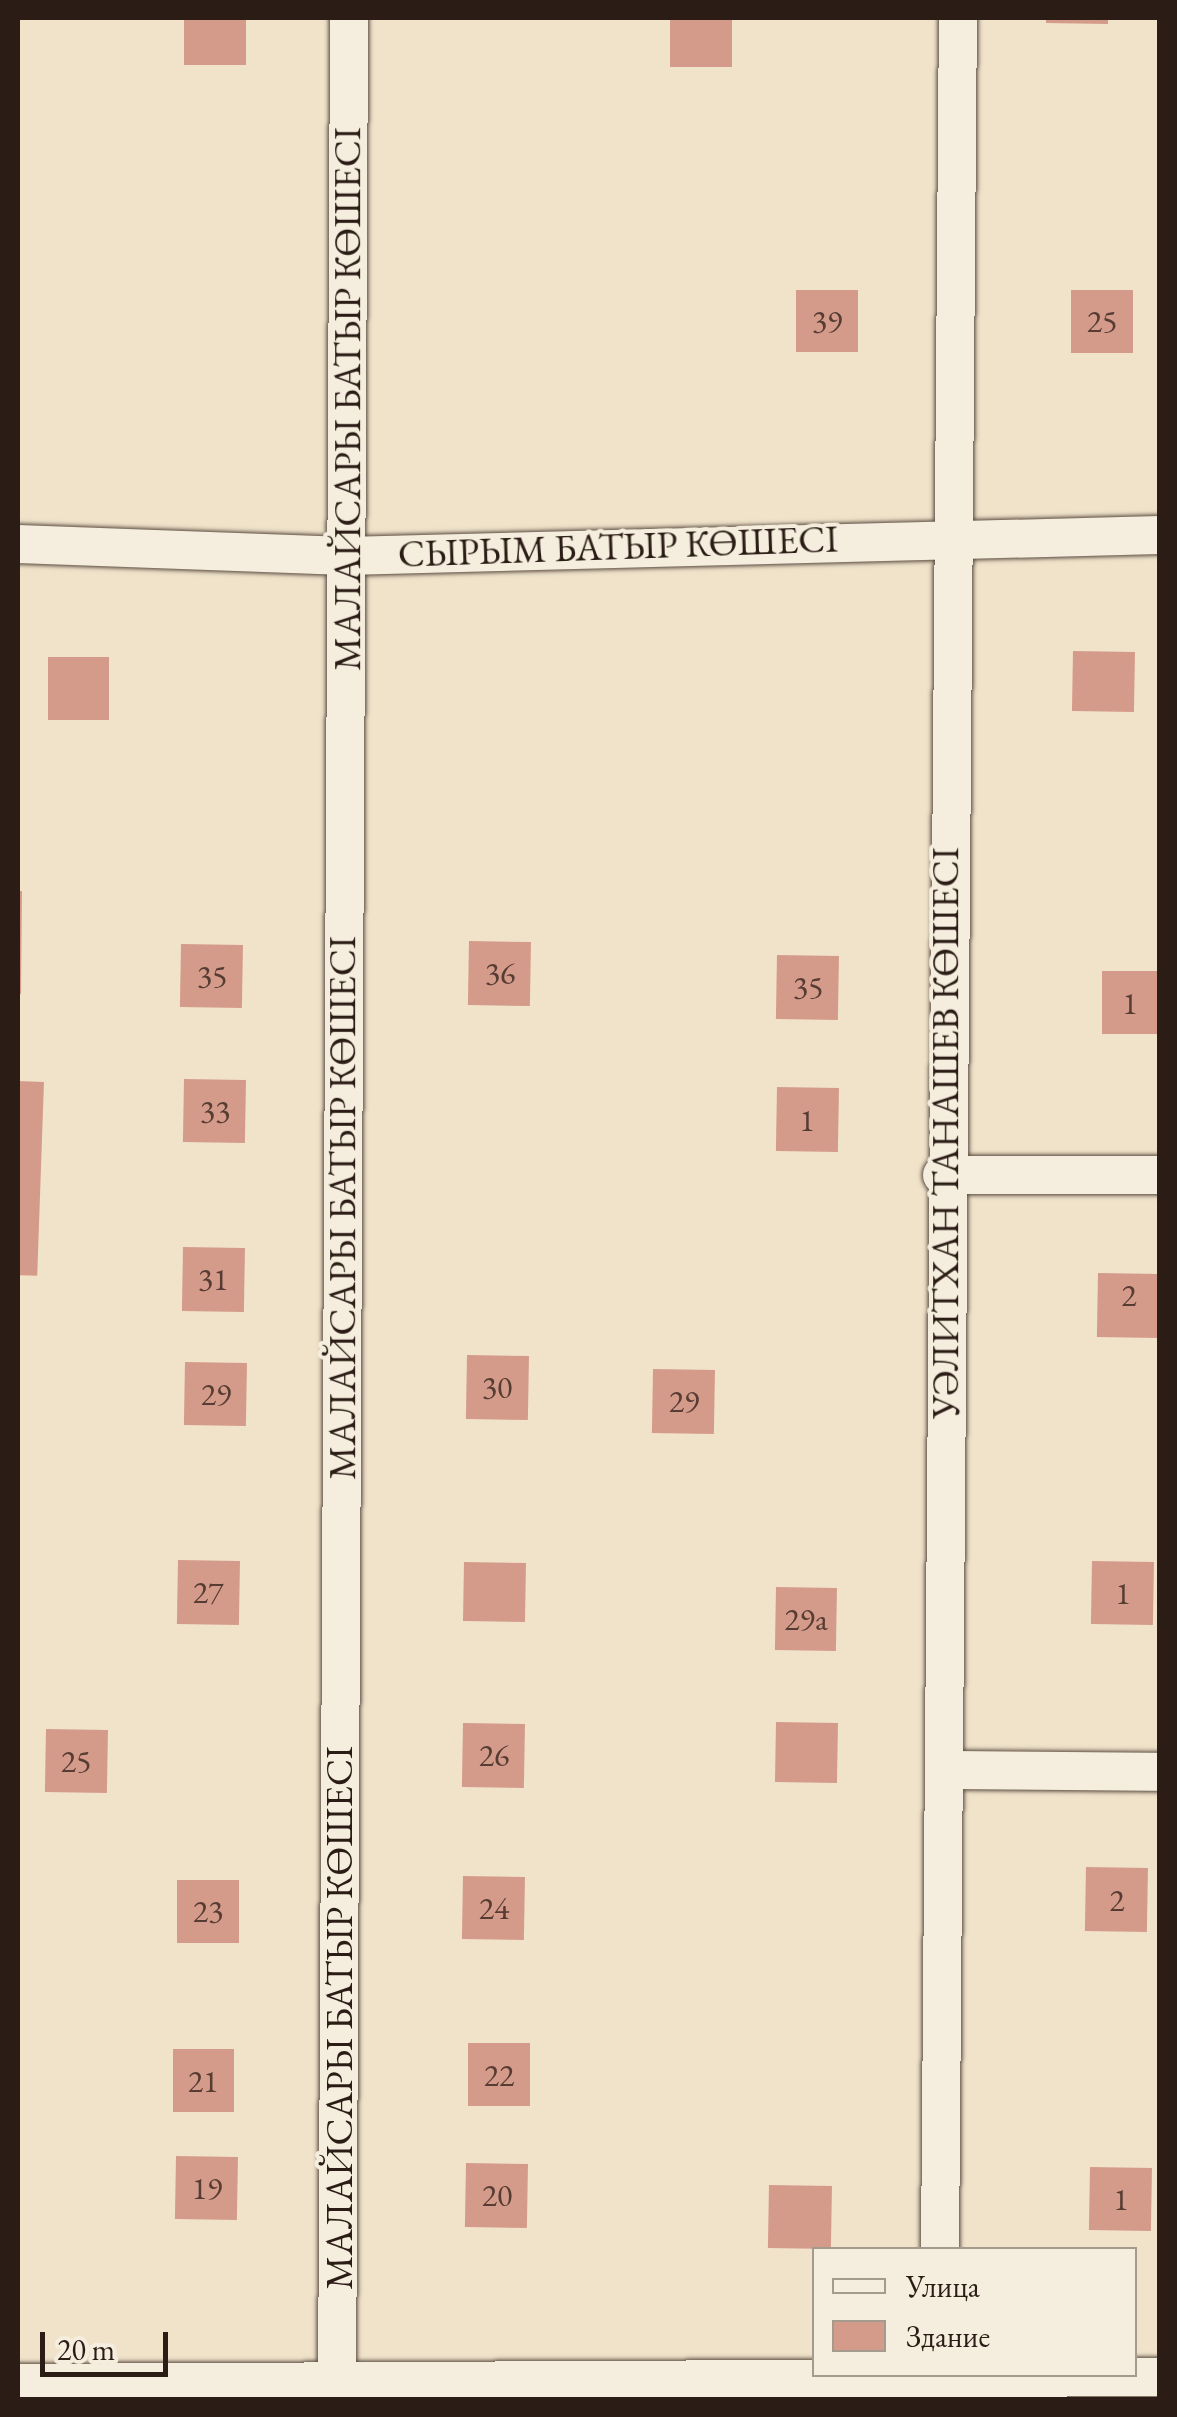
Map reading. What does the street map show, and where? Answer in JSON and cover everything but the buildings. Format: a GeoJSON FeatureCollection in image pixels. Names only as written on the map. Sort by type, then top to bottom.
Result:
{"type":"FeatureCollection","features":[{"type":"Feature","properties":{"kind":"street","name":"МАЛАЙСАРЫ БАТЫР КӨШЕСІ"},"geometry":{"type":"LineString","coordinates":[[337,2392],[349,18]]}},
{"type":"Feature","properties":{"kind":"street","name":"УӘЛИТХАН ТАНАШЕВ КӨШЕСІ"},"geometry":{"type":"LineString","coordinates":[[940,2247],[944,1770],[942,1175],[958,18]]}},
{"type":"Feature","properties":{"kind":"street","name":"СЫРЫМ БАТЫР КӨШЕСІ"},"geometry":{"type":"LineString","coordinates":[[18,544],[346,556],[950,535],[1160,536]]}},
{"type":"Feature","properties":{"kind":"street"},"geometry":{"type":"LineString","coordinates":[[942,1175],[1160,1175]]}},
{"type":"Feature","properties":{"kind":"street"},"geometry":{"type":"LineString","coordinates":[[944,1770],[1160,1772]]}},
{"type":"Feature","properties":{"kind":"street"},"geometry":{"type":"LineString","coordinates":[[18,2383],[337,2392],[1160,2378]]}}]}
